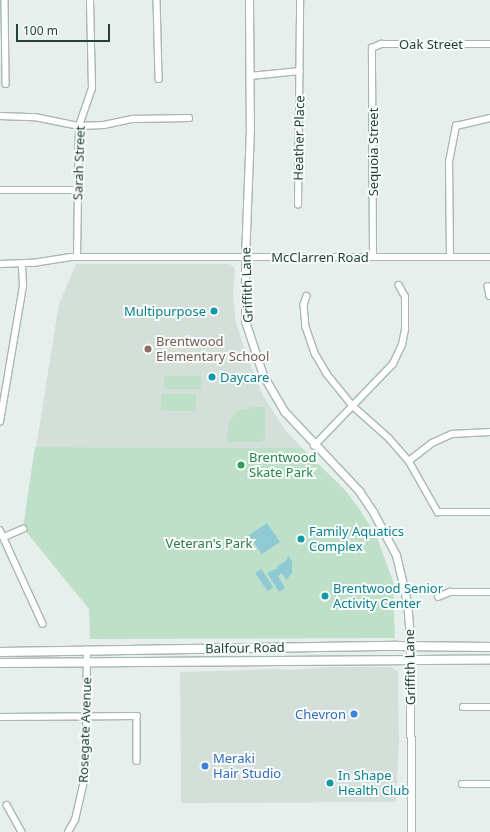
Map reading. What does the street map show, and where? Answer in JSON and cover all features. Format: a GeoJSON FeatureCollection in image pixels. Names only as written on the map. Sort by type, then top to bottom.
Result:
{"type":"FeatureCollection","features":[{"type":"Feature","properties":{"kind":"main road","name":"Balfour Road"},"geometry":{"type":"LineString","coordinates":[[0,652],[410,646],[490,647]]}},
{"type":"Feature","properties":{"kind":"main road","name":"Balfour Road"},"geometry":{"type":"LineString","coordinates":[[0,663],[490,660]]}},
{"type":"Feature","properties":{"kind":"street"},"geometry":{"type":"LineString","coordinates":[[5,0],[6,84]]}},
{"type":"Feature","properties":{"kind":"street","name":"Sarah Street"},"geometry":{"type":"LineString","coordinates":[[77,257],[79,126],[92,89],[90,0]]}},
{"type":"Feature","properties":{"kind":"street"},"geometry":{"type":"LineString","coordinates":[[157,0],[159,80]]}},
{"type":"Feature","properties":{"kind":"street","name":"Griffith Lane"},"geometry":{"type":"LineString","coordinates":[[249,0],[250,76],[245,257],[246,321],[263,375],[284,412],[314,446],[359,492],[373,512],[396,555],[407,602],[410,646],[411,832]]}},
{"type":"Feature","properties":{"kind":"street","name":"Heather Place"},"geometry":{"type":"LineString","coordinates":[[298,205],[300,0]]}},
{"type":"Feature","properties":{"kind":"street","name":"Oak Street"},"geometry":{"type":"LineString","coordinates":[[372,48],[381,44],[490,44]]}},
{"type":"Feature","properties":{"kind":"street","name":"Sequoia Street"},"geometry":{"type":"LineString","coordinates":[[372,48],[373,256]]}},
{"type":"Feature","properties":{"kind":"street"},"geometry":{"type":"LineString","coordinates":[[250,76],[300,71]]}},
{"type":"Feature","properties":{"kind":"street"},"geometry":{"type":"LineString","coordinates":[[0,116],[35,117],[79,126],[104,125],[133,119],[189,118]]}},
{"type":"Feature","properties":{"kind":"street"},"geometry":{"type":"LineString","coordinates":[[450,256],[449,162],[456,126],[490,118]]}},
{"type":"Feature","properties":{"kind":"street"},"geometry":{"type":"LineString","coordinates":[[0,190],[78,190]]}},
{"type":"Feature","properties":{"kind":"street","name":"McClarren Road"},"geometry":{"type":"LineString","coordinates":[[0,264],[22,264],[77,257],[490,257]]}},
{"type":"Feature","properties":{"kind":"street"},"geometry":{"type":"LineString","coordinates":[[0,422],[23,286],[22,264]]}},
{"type":"Feature","properties":{"kind":"street"},"geometry":{"type":"LineString","coordinates":[[314,446],[393,364],[402,345],[405,329],[405,297],[399,286]]}},
{"type":"Feature","properties":{"kind":"street"},"geometry":{"type":"LineString","coordinates":[[488,286],[490,296]]}},
{"type":"Feature","properties":{"kind":"street"},"geometry":{"type":"LineString","coordinates":[[307,296],[304,305],[306,327],[315,353],[337,388],[353,406],[388,438],[409,461],[438,512],[490,512]]}},
{"type":"Feature","properties":{"kind":"street"},"geometry":{"type":"LineString","coordinates":[[409,461],[432,443],[452,434],[490,432]]}},
{"type":"Feature","properties":{"kind":"street"},"geometry":{"type":"LineString","coordinates":[[4,537],[22,529]]}},
{"type":"Feature","properties":{"kind":"street"},"geometry":{"type":"LineString","coordinates":[[0,530],[42,624]]}},
{"type":"Feature","properties":{"kind":"street"},"geometry":{"type":"LineString","coordinates":[[438,598],[450,592],[490,592]]}},
{"type":"Feature","properties":{"kind":"street","name":"Rosegate Avenue"},"geometry":{"type":"LineString","coordinates":[[68,832],[75,820],[84,786],[86,758],[87,650]]}},
{"type":"Feature","properties":{"kind":"street"},"geometry":{"type":"LineString","coordinates":[[463,707],[490,706]]}},
{"type":"Feature","properties":{"kind":"street"},"geometry":{"type":"LineString","coordinates":[[0,718],[137,716],[137,760]]}},
{"type":"Feature","properties":{"kind":"street"},"geometry":{"type":"LineString","coordinates":[[462,784],[490,784]]}},
{"type":"Feature","properties":{"kind":"street"},"geometry":{"type":"LineString","coordinates":[[7,805],[22,832]]}},
{"type":"Feature","properties":{"kind":"shaded area","name":"Brentwood Elementary School"},"geometry":{"type":"Polygon","coordinates":[[[76,264],[229,264],[233,266],[235,270],[233,295],[236,323],[248,359],[263,396],[287,432],[302,448],[36,447],[59,304],[76,264]]]}},
{"type":"Feature","properties":{"kind":"shaded area"},"geometry":{"type":"Polygon","coordinates":[[[329,667],[391,667],[398,672],[399,742],[396,802],[181,803],[180,672],[279,669],[291,670],[329,667]]]}},
{"type":"Feature","properties":{"kind":"green space"},"geometry":{"type":"Polygon","coordinates":[[[164,376],[201,376],[201,389],[164,389],[164,376]]]}},
{"type":"Feature","properties":{"kind":"green space"},"geometry":{"type":"Polygon","coordinates":[[[161,394],[196,394],[196,411],[161,411],[161,394]]]}},
{"type":"Feature","properties":{"kind":"green space"},"geometry":{"type":"Polygon","coordinates":[[[253,407],[265,407],[265,438],[261,442],[227,442],[228,424],[237,411],[253,407]]]}},
{"type":"Feature","properties":{"kind":"green space","name":"Veteran's Park"},"geometry":{"type":"Polygon","coordinates":[[[35,447],[302,448],[345,490],[376,535],[393,581],[395,638],[90,639],[89,609],[23,528],[35,447]]]}},
{"type":"Feature","properties":{"kind":"water"},"geometry":{"type":"Polygon","coordinates":[[[267,523],[280,542],[262,554],[249,535],[267,523]]]}},
{"type":"Feature","properties":{"kind":"water"},"geometry":{"type":"Polygon","coordinates":[[[288,556],[292,561],[292,573],[286,580],[282,573],[278,576],[285,588],[279,592],[267,573],[278,568],[277,566],[286,561],[288,556]]]}},
{"type":"Feature","properties":{"kind":"water"},"geometry":{"type":"Polygon","coordinates":[[[261,569],[273,587],[267,591],[255,573],[261,569]]]}},
{"type":"Feature","properties":{"kind":"place","name":"Multipurpose"},"geometry":{"type":"Point","coordinates":[214,311]}},
{"type":"Feature","properties":{"kind":"place","name":"Brentwood Elementary School"},"geometry":{"type":"Point","coordinates":[148,349]}},
{"type":"Feature","properties":{"kind":"place","name":"Daycare"},"geometry":{"type":"Point","coordinates":[212,377]}},
{"type":"Feature","properties":{"kind":"place","name":"Brentwood Skate Park"},"geometry":{"type":"Point","coordinates":[241,465]}},
{"type":"Feature","properties":{"kind":"place","name":"Family Aquatics Complex"},"geometry":{"type":"Point","coordinates":[301,539]}},
{"type":"Feature","properties":{"kind":"place","name":"Brentwood Senior Activity Center"},"geometry":{"type":"Point","coordinates":[325,596]}},
{"type":"Feature","properties":{"kind":"place","name":"Chevron"},"geometry":{"type":"Point","coordinates":[354,714]}},
{"type":"Feature","properties":{"kind":"place","name":"Meraki Hair Studio"},"geometry":{"type":"Point","coordinates":[205,766]}},
{"type":"Feature","properties":{"kind":"place","name":"In Shape Health Club"},"geometry":{"type":"Point","coordinates":[330,783]}}]}
